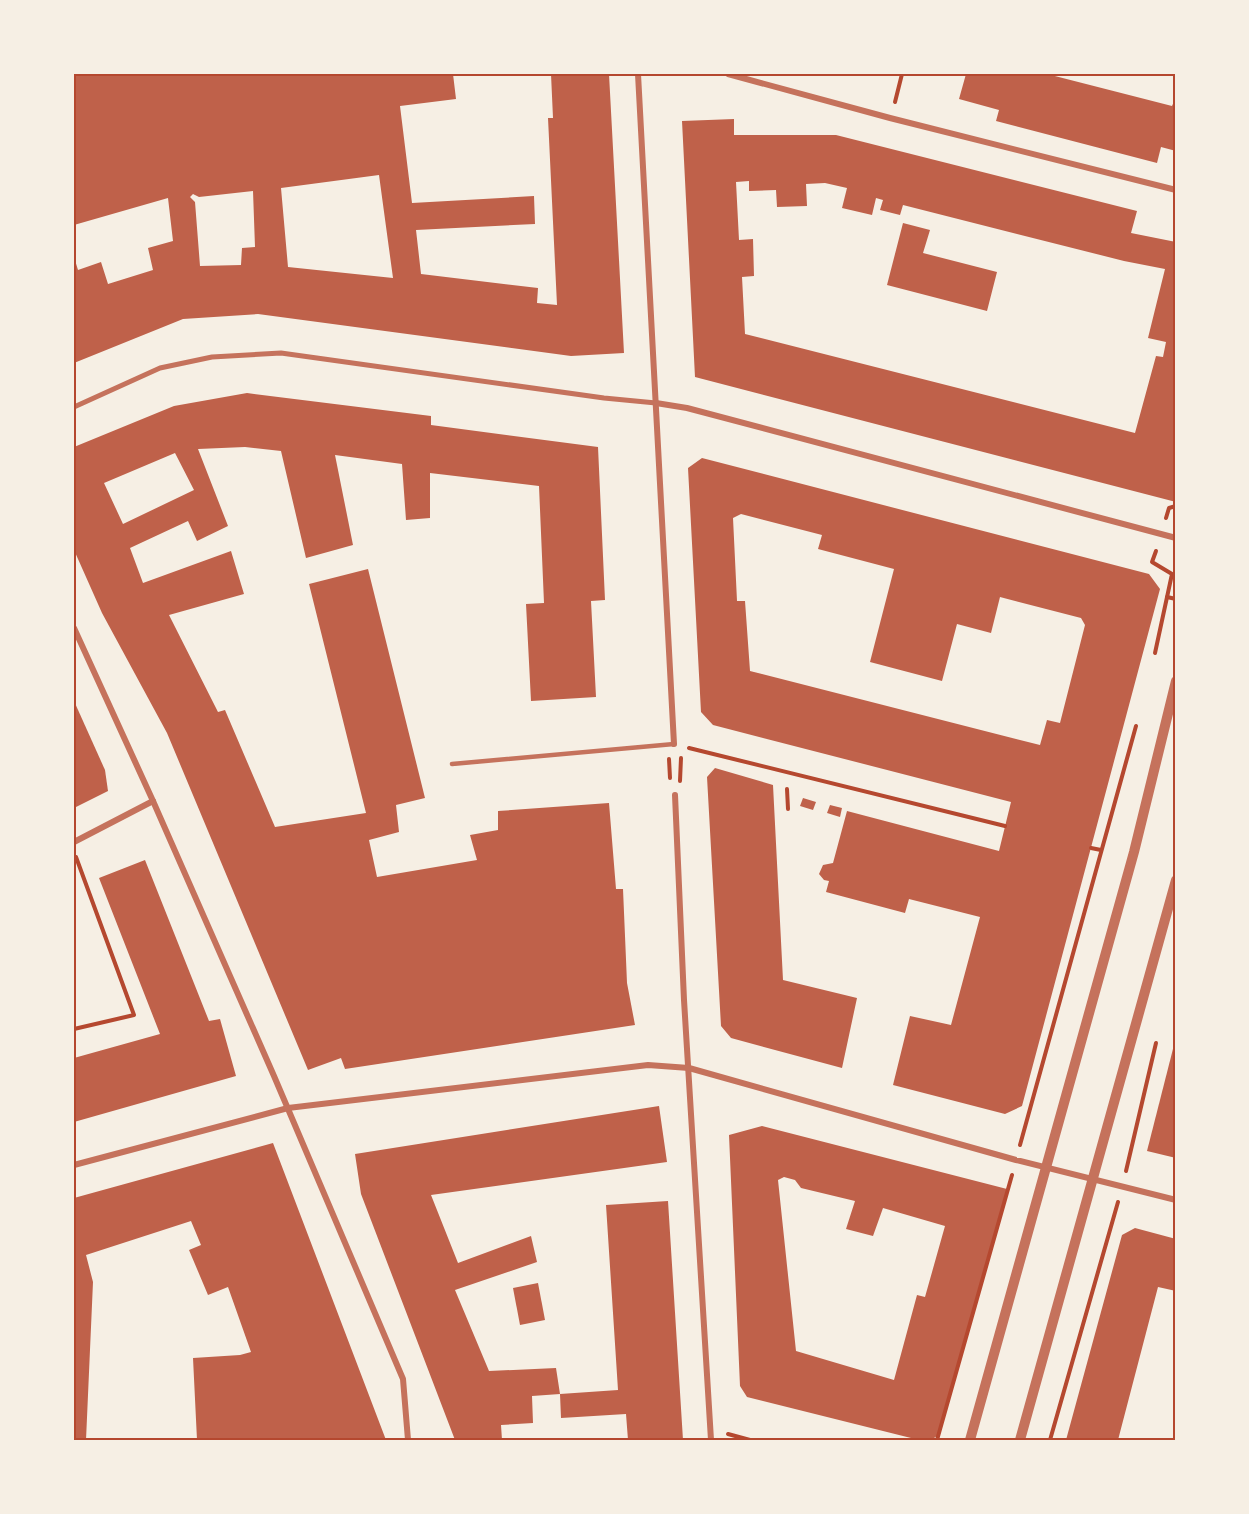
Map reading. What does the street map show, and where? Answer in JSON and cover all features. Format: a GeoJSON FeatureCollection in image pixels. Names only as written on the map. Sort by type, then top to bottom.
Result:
{"type":"FeatureCollection","features":[{"type":"Feature","properties":{"kind":"street"},"geometry":{"type":"LineString","coordinates":[[638,74],[674,744]]}},
{"type":"Feature","properties":{"kind":"street"},"geometry":{"type":"LineString","coordinates":[[728,74],[890,118],[1176,190]]}},
{"type":"Feature","properties":{"kind":"street"},"geometry":{"type":"LineString","coordinates":[[74,407],[160,368],[212,357],[281,354],[687,408],[1176,538]]}},
{"type":"Feature","properties":{"kind":"street"},"geometry":{"type":"LineString","coordinates":[[74,628],[288,1108],[403,1378],[408,1440]]}},
{"type":"Feature","properties":{"kind":"street"},"geometry":{"type":"LineString","coordinates":[[970,1440],[1134,852],[1176,681]]}},
{"type":"Feature","properties":{"kind":"street"},"geometry":{"type":"LineString","coordinates":[[675,795],[711,1440]]}},
{"type":"Feature","properties":{"kind":"street"},"geometry":{"type":"LineString","coordinates":[[74,842],[153,801]]}},
{"type":"Feature","properties":{"kind":"street"},"geometry":{"type":"LineString","coordinates":[[1020,1440],[1176,880]]}},
{"type":"Feature","properties":{"kind":"street"},"geometry":{"type":"LineString","coordinates":[[74,1165],[288,1108],[648,1065],[689,1068],[1016,1160],[1176,1200]]}},
{"type":"Feature","properties":{"kind":"lane"},"geometry":{"type":"LineString","coordinates":[[452,764],[674,744]]}},
{"type":"Feature","properties":{"kind":"path"},"geometry":{"type":"LineString","coordinates":[[890,118],[902,74]]}},
{"type":"Feature","properties":{"kind":"path"},"geometry":{"type":"LineString","coordinates":[[1155,652],[1172,574],[1152,562],[1169,508],[1176,506]]}},
{"type":"Feature","properties":{"kind":"path"},"geometry":{"type":"LineString","coordinates":[[1167,597],[1176,599]]}},
{"type":"Feature","properties":{"kind":"path"},"geometry":{"type":"LineString","coordinates":[[938,1440],[1136,726]]}},
{"type":"Feature","properties":{"kind":"path"},"geometry":{"type":"LineString","coordinates":[[674,744],[681,758],[682,775],[675,795]]}},
{"type":"Feature","properties":{"kind":"path"},"geometry":{"type":"LineString","coordinates":[[674,744],[669,759],[669,776],[675,795]]}},
{"type":"Feature","properties":{"kind":"path"},"geometry":{"type":"LineString","coordinates":[[674,744],[1005,826]]}},
{"type":"Feature","properties":{"kind":"path"},"geometry":{"type":"LineString","coordinates":[[788,789],[788,809]]}},
{"type":"Feature","properties":{"kind":"path"},"geometry":{"type":"LineString","coordinates":[[1091,848],[1101,850]]}},
{"type":"Feature","properties":{"kind":"path"},"geometry":{"type":"LineString","coordinates":[[74,851],[134,1015],[74,1029]]}},
{"type":"Feature","properties":{"kind":"path"},"geometry":{"type":"LineString","coordinates":[[1050,1440],[1122,1187],[1156,1043]]}},
{"type":"Feature","properties":{"kind":"building"},"geometry":{"type":"Polygon","coordinates":[[[74,74],[453,74],[456,99],[400,106],[412,203],[534,196],[535,224],[416,230],[421,274],[538,288],[537,303],[557,305],[548,118],[553,118],[551,74],[609,74],[624,353],[571,356],[258,314],[183,319],[74,363],[74,257],[78,270],[101,262],[108,284],[153,270],[148,248],[173,241],[168,198],[74,225],[74,74]],[[379,175],[281,188],[288,267],[393,278],[379,175]],[[253,191],[199,197],[193,194],[190,197],[195,202],[200,266],[241,265],[242,248],[255,247],[253,191]]]}},
{"type":"Feature","properties":{"kind":"building"},"geometry":{"type":"Polygon","coordinates":[[[966,74],[1047,74],[1172,106],[1176,97],[1176,151],[1161,147],[1157,163],[996,121],[999,110],[959,99],[966,74]]]}},
{"type":"Feature","properties":{"kind":"building"},"geometry":{"type":"Polygon","coordinates":[[[734,119],[734,135],[836,135],[1137,211],[1131,233],[1176,242],[1176,502],[695,377],[682,121],[734,119]],[[749,181],[736,182],[739,240],[753,239],[754,276],[742,277],[745,334],[1135,433],[1156,356],[1163,357],[1166,342],[1148,338],[1165,269],[1124,261],[903,205],[900,215],[880,210],[883,200],[876,198],[872,215],[842,208],[847,188],[825,183],[806,184],[807,206],[777,207],[776,190],[749,191],[749,181]]]}},
{"type":"Feature","properties":{"kind":"building"},"geometry":{"type":"Polygon","coordinates":[[[903,223],[930,230],[923,253],[997,272],[987,311],[887,285],[903,223]]]}},
{"type":"Feature","properties":{"kind":"building"},"geometry":{"type":"Polygon","coordinates":[[[247,393],[431,416],[431,425],[598,447],[605,600],[591,601],[596,697],[531,701],[526,604],[544,603],[539,486],[430,473],[430,518],[406,520],[402,464],[335,455],[353,545],[306,558],[281,451],[245,447],[198,449],[228,526],[197,541],[188,521],[130,548],[143,583],[231,551],[244,594],[169,615],[218,712],[225,710],[275,827],[366,813],[309,584],[368,569],[425,798],[396,805],[399,832],[369,840],[377,877],[477,860],[470,835],[498,830],[498,811],[609,803],[616,889],[623,889],[627,983],[635,1025],[345,1069],[341,1058],[308,1070],[167,733],[102,613],[74,550],[74,447],[174,406],[247,393]],[[175,453],[104,483],[123,524],[194,490],[175,453]]]}},
{"type":"Feature","properties":{"kind":"building"},"geometry":{"type":"Polygon","coordinates":[[[702,458],[1149,574],[1160,589],[1022,1106],[1005,1114],[893,1085],[910,1016],[951,1025],[980,917],[909,899],[905,913],[826,892],[829,881],[824,880],[819,874],[823,865],[833,863],[847,811],[999,851],[1011,802],[713,725],[701,712],[688,468],[702,458]],[[741,514],[733,518],[737,601],[745,601],[750,671],[1040,745],[1047,720],[1060,723],[1085,625],[1081,618],[1000,597],[991,633],[957,624],[942,681],[870,662],[894,569],[818,549],[822,535],[741,514]]]}},
{"type":"Feature","properties":{"kind":"building"},"geometry":{"type":"Polygon","coordinates":[[[74,701],[105,770],[108,791],[74,808],[74,701]]]}},
{"type":"Feature","properties":{"kind":"building"},"geometry":{"type":"Polygon","coordinates":[[[715,768],[773,785],[783,980],[857,998],[842,1068],[731,1038],[721,1026],[707,777],[715,768]]]}},
{"type":"Feature","properties":{"kind":"building"},"geometry":{"type":"Polygon","coordinates":[[[803,798],[816,802],[813,810],[800,806],[803,798]]]}},
{"type":"Feature","properties":{"kind":"building"},"geometry":{"type":"Polygon","coordinates":[[[830,805],[842,808],[840,817],[827,813],[830,805]]]}},
{"type":"Feature","properties":{"kind":"building"},"geometry":{"type":"Polygon","coordinates":[[[145,860],[209,1021],[220,1019],[236,1076],[74,1122],[74,1058],[160,1034],[99,878],[145,860]]]}},
{"type":"Feature","properties":{"kind":"building"},"geometry":{"type":"Polygon","coordinates":[[[1176,1041],[1176,1158],[1147,1151],[1176,1041]]]}},
{"type":"Feature","properties":{"kind":"building"},"geometry":{"type":"Polygon","coordinates":[[[659,1106],[667,1162],[431,1195],[458,1263],[531,1236],[537,1262],[455,1290],[489,1371],[556,1368],[560,1394],[532,1396],[533,1423],[501,1425],[502,1440],[455,1440],[361,1194],[355,1154],[659,1106]]]}},
{"type":"Feature","properties":{"kind":"building"},"geometry":{"type":"Polygon","coordinates":[[[762,1126],[1007,1189],[937,1436],[931,1440],[919,1440],[747,1397],[740,1386],[729,1135],[762,1126]],[[784,1177],[778,1180],[796,1351],[894,1380],[917,1295],[925,1297],[945,1226],[883,1208],[873,1236],[846,1229],[855,1201],[801,1188],[795,1180],[784,1177]]]}},
{"type":"Feature","properties":{"kind":"building"},"geometry":{"type":"Polygon","coordinates":[[[273,1143],[386,1440],[197,1440],[193,1358],[240,1355],[251,1352],[228,1287],[208,1295],[189,1250],[201,1245],[191,1221],[86,1255],[93,1282],[86,1440],[74,1440],[74,1198],[273,1143]]]}},
{"type":"Feature","properties":{"kind":"building"},"geometry":{"type":"Polygon","coordinates":[[[668,1201],[683,1440],[628,1440],[626,1414],[561,1418],[560,1394],[618,1390],[606,1205],[668,1201]]]}},
{"type":"Feature","properties":{"kind":"building"},"geometry":{"type":"Polygon","coordinates":[[[1135,1228],[1176,1239],[1176,1291],[1158,1287],[1118,1440],[1066,1440],[1122,1235],[1135,1228]]]}},
{"type":"Feature","properties":{"kind":"building"},"geometry":{"type":"Polygon","coordinates":[[[538,1283],[545,1320],[520,1325],[513,1288],[538,1283]]]}}]}
